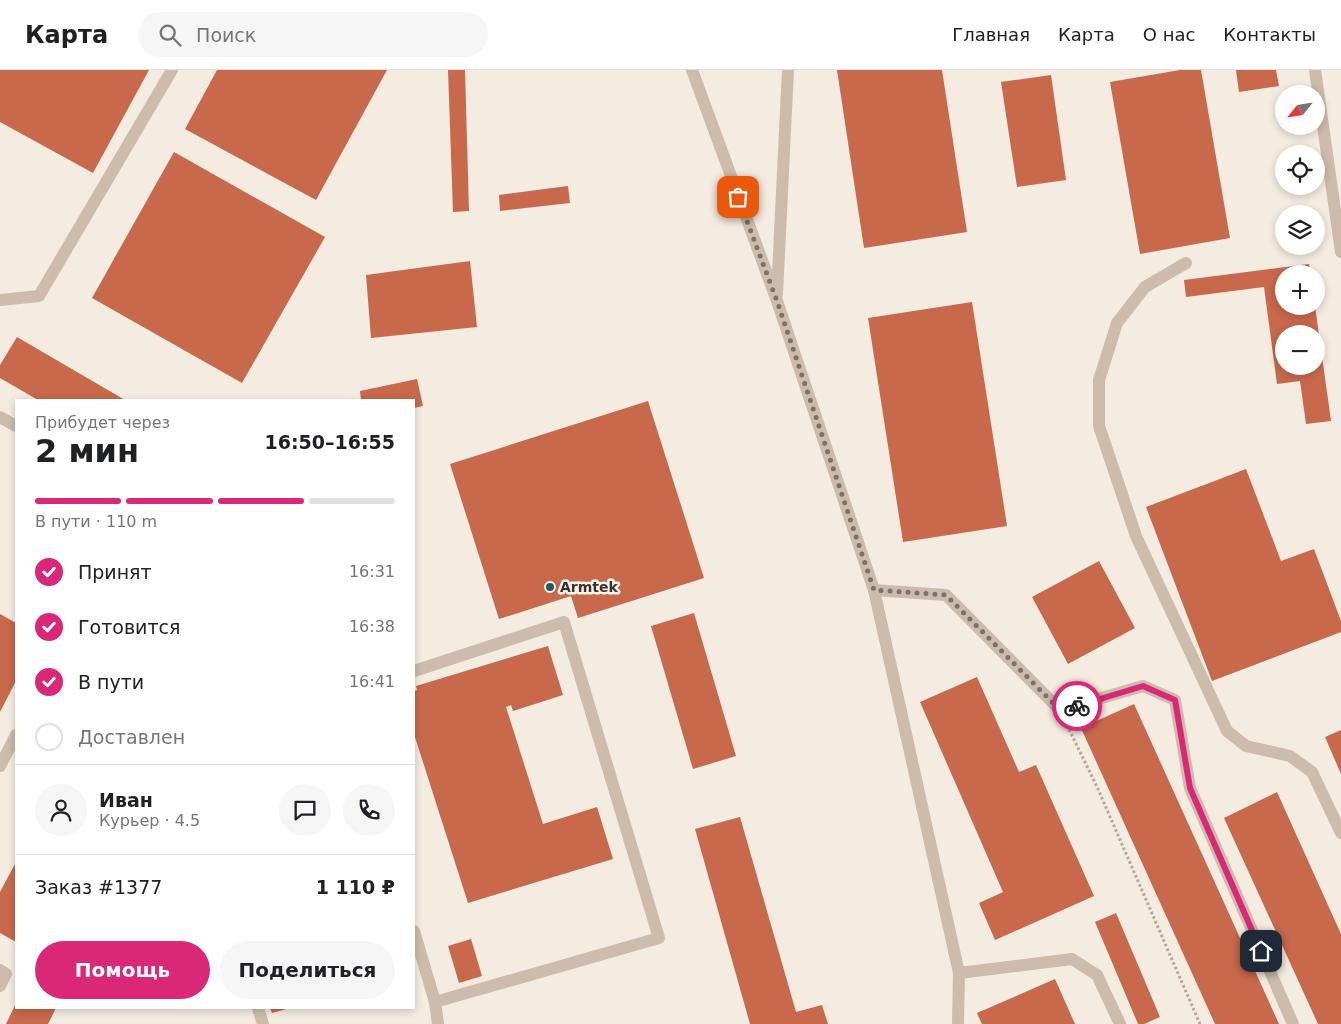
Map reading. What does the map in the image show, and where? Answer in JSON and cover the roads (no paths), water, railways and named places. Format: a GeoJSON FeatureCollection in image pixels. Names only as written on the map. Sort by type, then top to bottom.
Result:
{"type":"FeatureCollection","features":[{"type":"Feature","properties":{"kind":"street"},"geometry":{"type":"LineString","coordinates":[[0,300],[39,296],[172,70]]}},
{"type":"Feature","properties":{"kind":"street"},"geometry":{"type":"LineString","coordinates":[[692,70],[777,301],[874,590],[959,973],[958,1024]]}},
{"type":"Feature","properties":{"kind":"street"},"geometry":{"type":"LineString","coordinates":[[777,301],[788,70]]}},
{"type":"Feature","properties":{"kind":"street"},"geometry":{"type":"LineString","coordinates":[[1315,70],[1341,252]]}},
{"type":"Feature","properties":{"kind":"street"},"geometry":{"type":"LineString","coordinates":[[1186,263],[1145,287],[1117,323],[1099,380],[1099,426],[1136,536],[1227,731],[1246,746],[1290,756],[1312,772],[1341,833]]}},
{"type":"Feature","properties":{"kind":"street"},"geometry":{"type":"LineString","coordinates":[[0,417],[15,425]]}},
{"type":"Feature","properties":{"kind":"street"},"geometry":{"type":"LineString","coordinates":[[874,590],[946,595],[1060,710],[1143,686],[1175,700],[1190,788],[1292,1024]]}},
{"type":"Feature","properties":{"kind":"street"},"geometry":{"type":"LineString","coordinates":[[415,671],[564,622],[659,938],[435,1002]]}},
{"type":"Feature","properties":{"kind":"street"},"geometry":{"type":"LineString","coordinates":[[0,766],[15,737]]}},
{"type":"Feature","properties":{"kind":"street"},"geometry":{"type":"LineString","coordinates":[[415,934],[435,1002],[438,1024]]}},
{"type":"Feature","properties":{"kind":"street"},"geometry":{"type":"LineString","coordinates":[[959,973],[1072,959],[1097,975],[1120,1024]]}},
{"type":"Feature","properties":{"kind":"street"},"geometry":{"type":"LineString","coordinates":[[0,970],[6,974],[0,986]]}},
{"type":"Feature","properties":{"kind":"street"},"geometry":{"type":"LineString","coordinates":[[258,1009],[263,1024]]}},
{"type":"Feature","properties":{"kind":"place","name":"Armtek"},"geometry":{"type":"Point","coordinates":[550,587]}}]}
